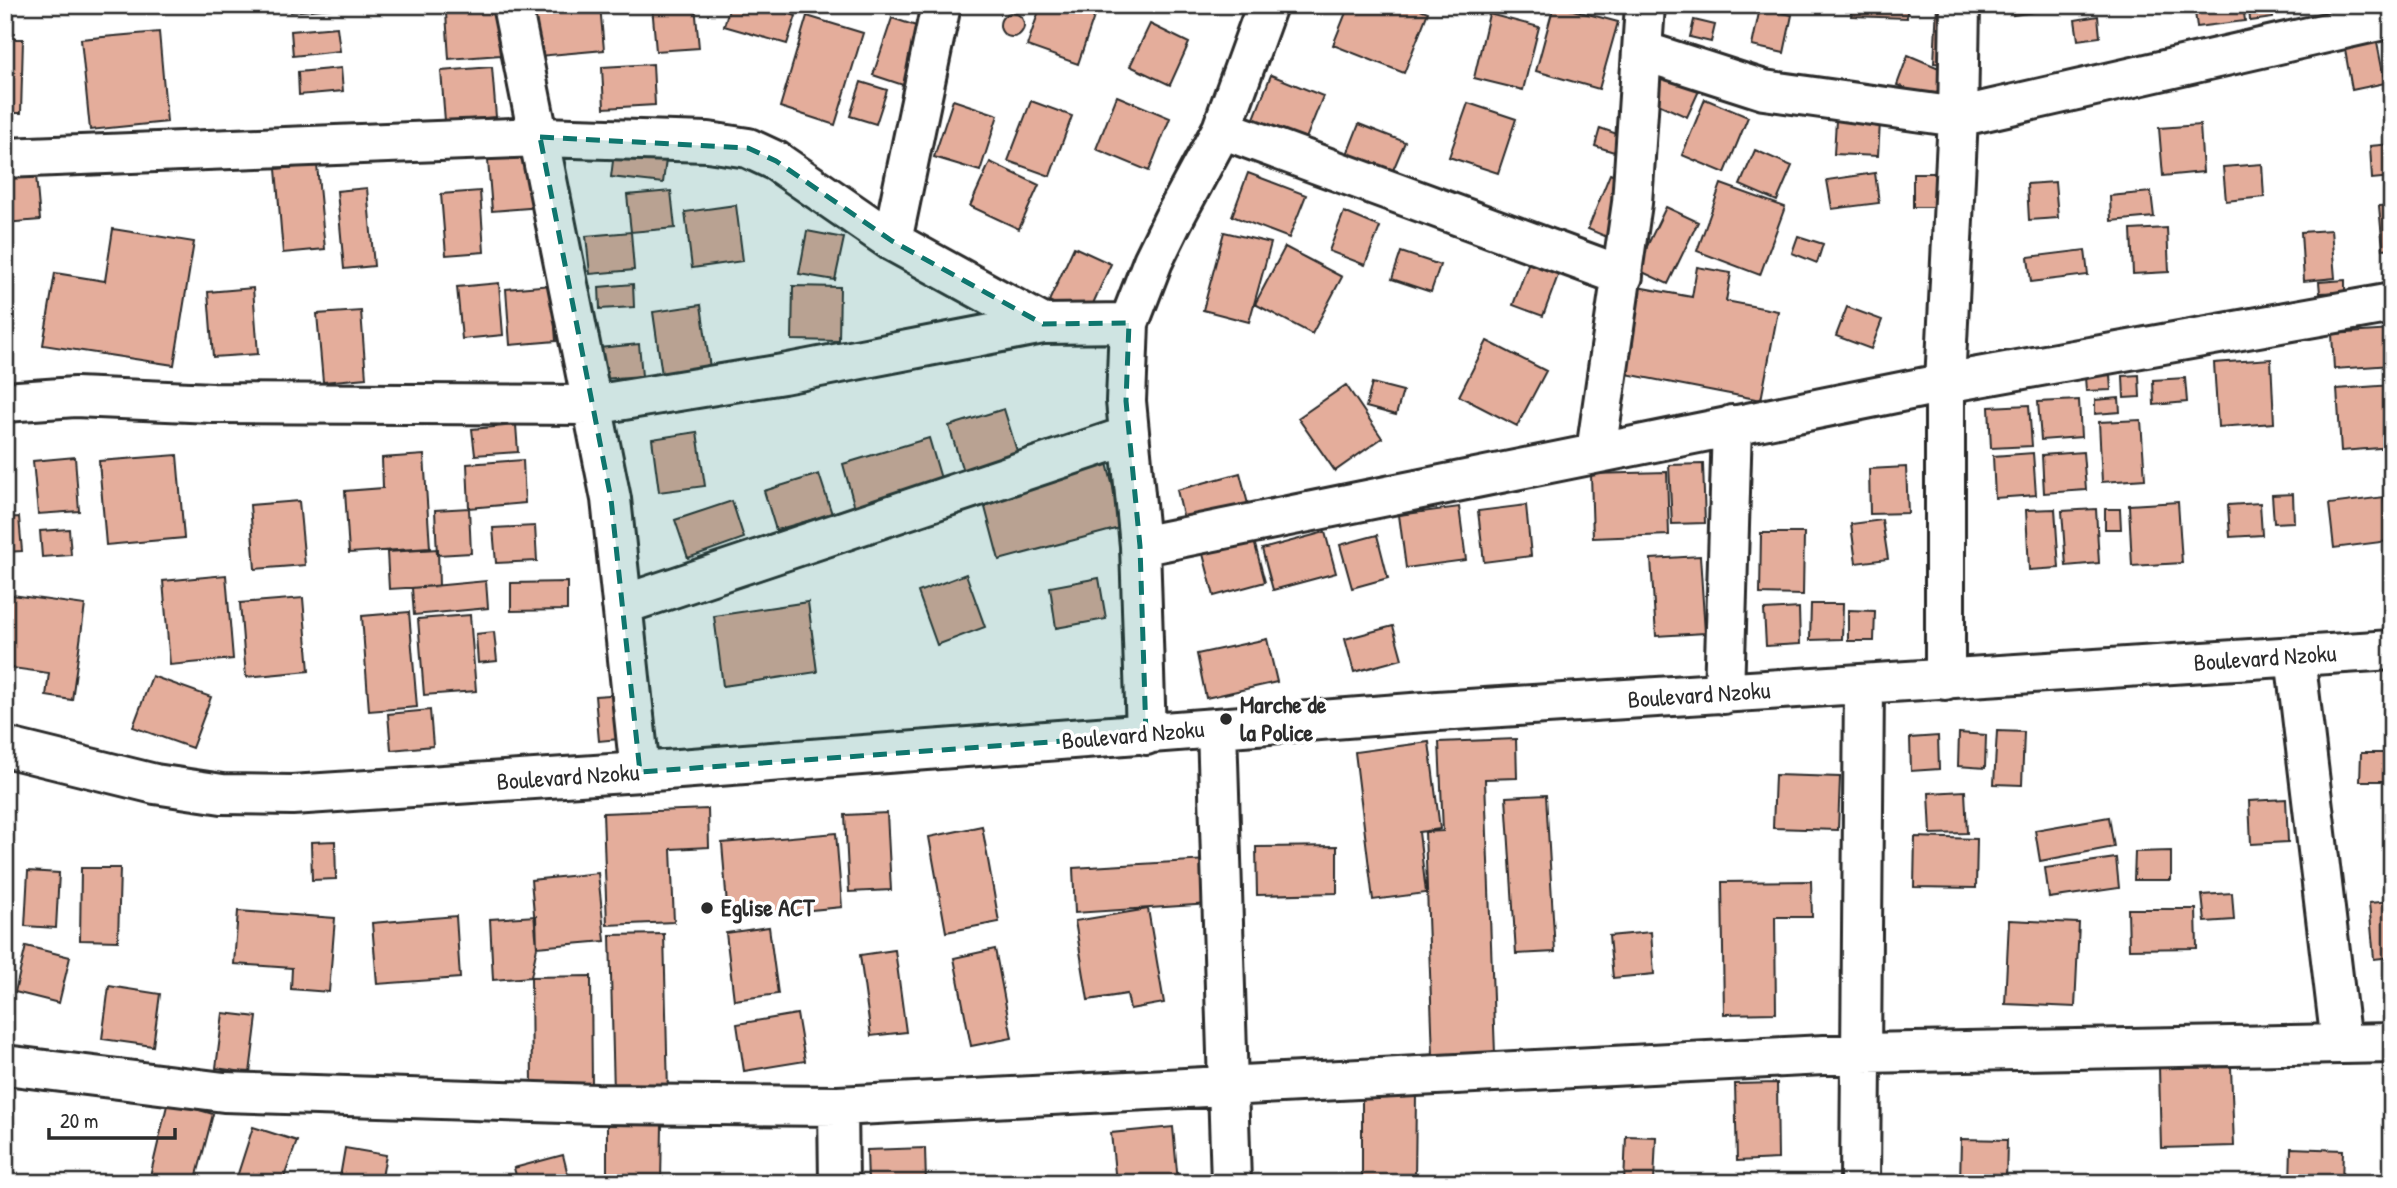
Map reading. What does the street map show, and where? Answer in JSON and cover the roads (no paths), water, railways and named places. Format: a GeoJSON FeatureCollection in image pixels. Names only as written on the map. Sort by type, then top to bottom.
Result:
{"type":"FeatureCollection","features":[{"type":"Feature","properties":{"kind":"street"},"geometry":{"type":"LineString","coordinates":[[512,5],[611,499],[640,772]]}},
{"type":"Feature","properties":{"kind":"street"},"geometry":{"type":"LineString","coordinates":[[892,241],[941,5]]}},
{"type":"Feature","properties":{"kind":"street"},"geometry":{"type":"LineString","coordinates":[[1146,735],[1140,546],[1128,436],[1126,376],[1129,323],[1158,251],[1189,187],[1222,129],[1267,5]]}},
{"type":"Feature","properties":{"kind":"street"},"geometry":{"type":"LineString","coordinates":[[1596,452],[1632,203],[1645,5]]}},
{"type":"Feature","properties":{"kind":"street"},"geometry":{"type":"LineString","coordinates":[[1945,680],[1945,383],[1958,117],[1960,5]]}},
{"type":"Feature","properties":{"kind":"street"},"geometry":{"type":"LineString","coordinates":[[1643,51],[1764,90],[1958,117],[2392,18]]}},
{"type":"Feature","properties":{"kind":"street"},"geometry":{"type":"LineString","coordinates":[[1222,129],[1623,276]]}},
{"type":"Feature","properties":{"kind":"street"},"geometry":{"type":"LineString","coordinates":[[5,159],[540,136],[708,142],[748,148],[776,161],[892,241],[1043,324]]}},
{"type":"Feature","properties":{"kind":"street"},"geometry":{"type":"LineString","coordinates":[[1140,546],[1945,383],[2392,303]]}},
{"type":"Feature","properties":{"kind":"street"},"geometry":{"type":"LineString","coordinates":[[5,402],[75,397],[213,403],[593,405],[783,374],[1043,324],[1129,323]]}},
{"type":"Feature","properties":{"kind":"street"},"geometry":{"type":"LineString","coordinates":[[1724,694],[1732,425]]}},
{"type":"Feature","properties":{"kind":"street"},"geometry":{"type":"LineString","coordinates":[[622,605],[1128,436]]}},
{"type":"Feature","properties":{"kind":"street","name":"Boulevard Nzoku"},"geometry":{"type":"LineString","coordinates":[[5,747],[155,784],[222,794],[292,795],[640,772],[1217,728],[2392,650]]}},
{"type":"Feature","properties":{"kind":"street"},"geometry":{"type":"LineString","coordinates":[[2295,656],[2341,1044]]}},
{"type":"Feature","properties":{"kind":"street"},"geometry":{"type":"LineString","coordinates":[[1860,1183],[1864,684]]}},
{"type":"Feature","properties":{"kind":"street"},"geometry":{"type":"LineString","coordinates":[[1217,728],[1231,1183]]}},
{"type":"Feature","properties":{"kind":"street"},"geometry":{"type":"LineString","coordinates":[[5,1065],[224,1093],[597,1104],[838,1106],[1863,1053],[2392,1044]]}},
{"type":"Feature","properties":{"kind":"street"},"geometry":{"type":"LineString","coordinates":[[838,1106],[839,1183]]}},
{"type":"Feature","properties":{"kind":"place","name":"Marche de la Police"},"geometry":{"type":"Point","coordinates":[1226,719]}},
{"type":"Feature","properties":{"kind":"place","name":"Eglise ACT"},"geometry":{"type":"Point","coordinates":[707,908]}}]}
